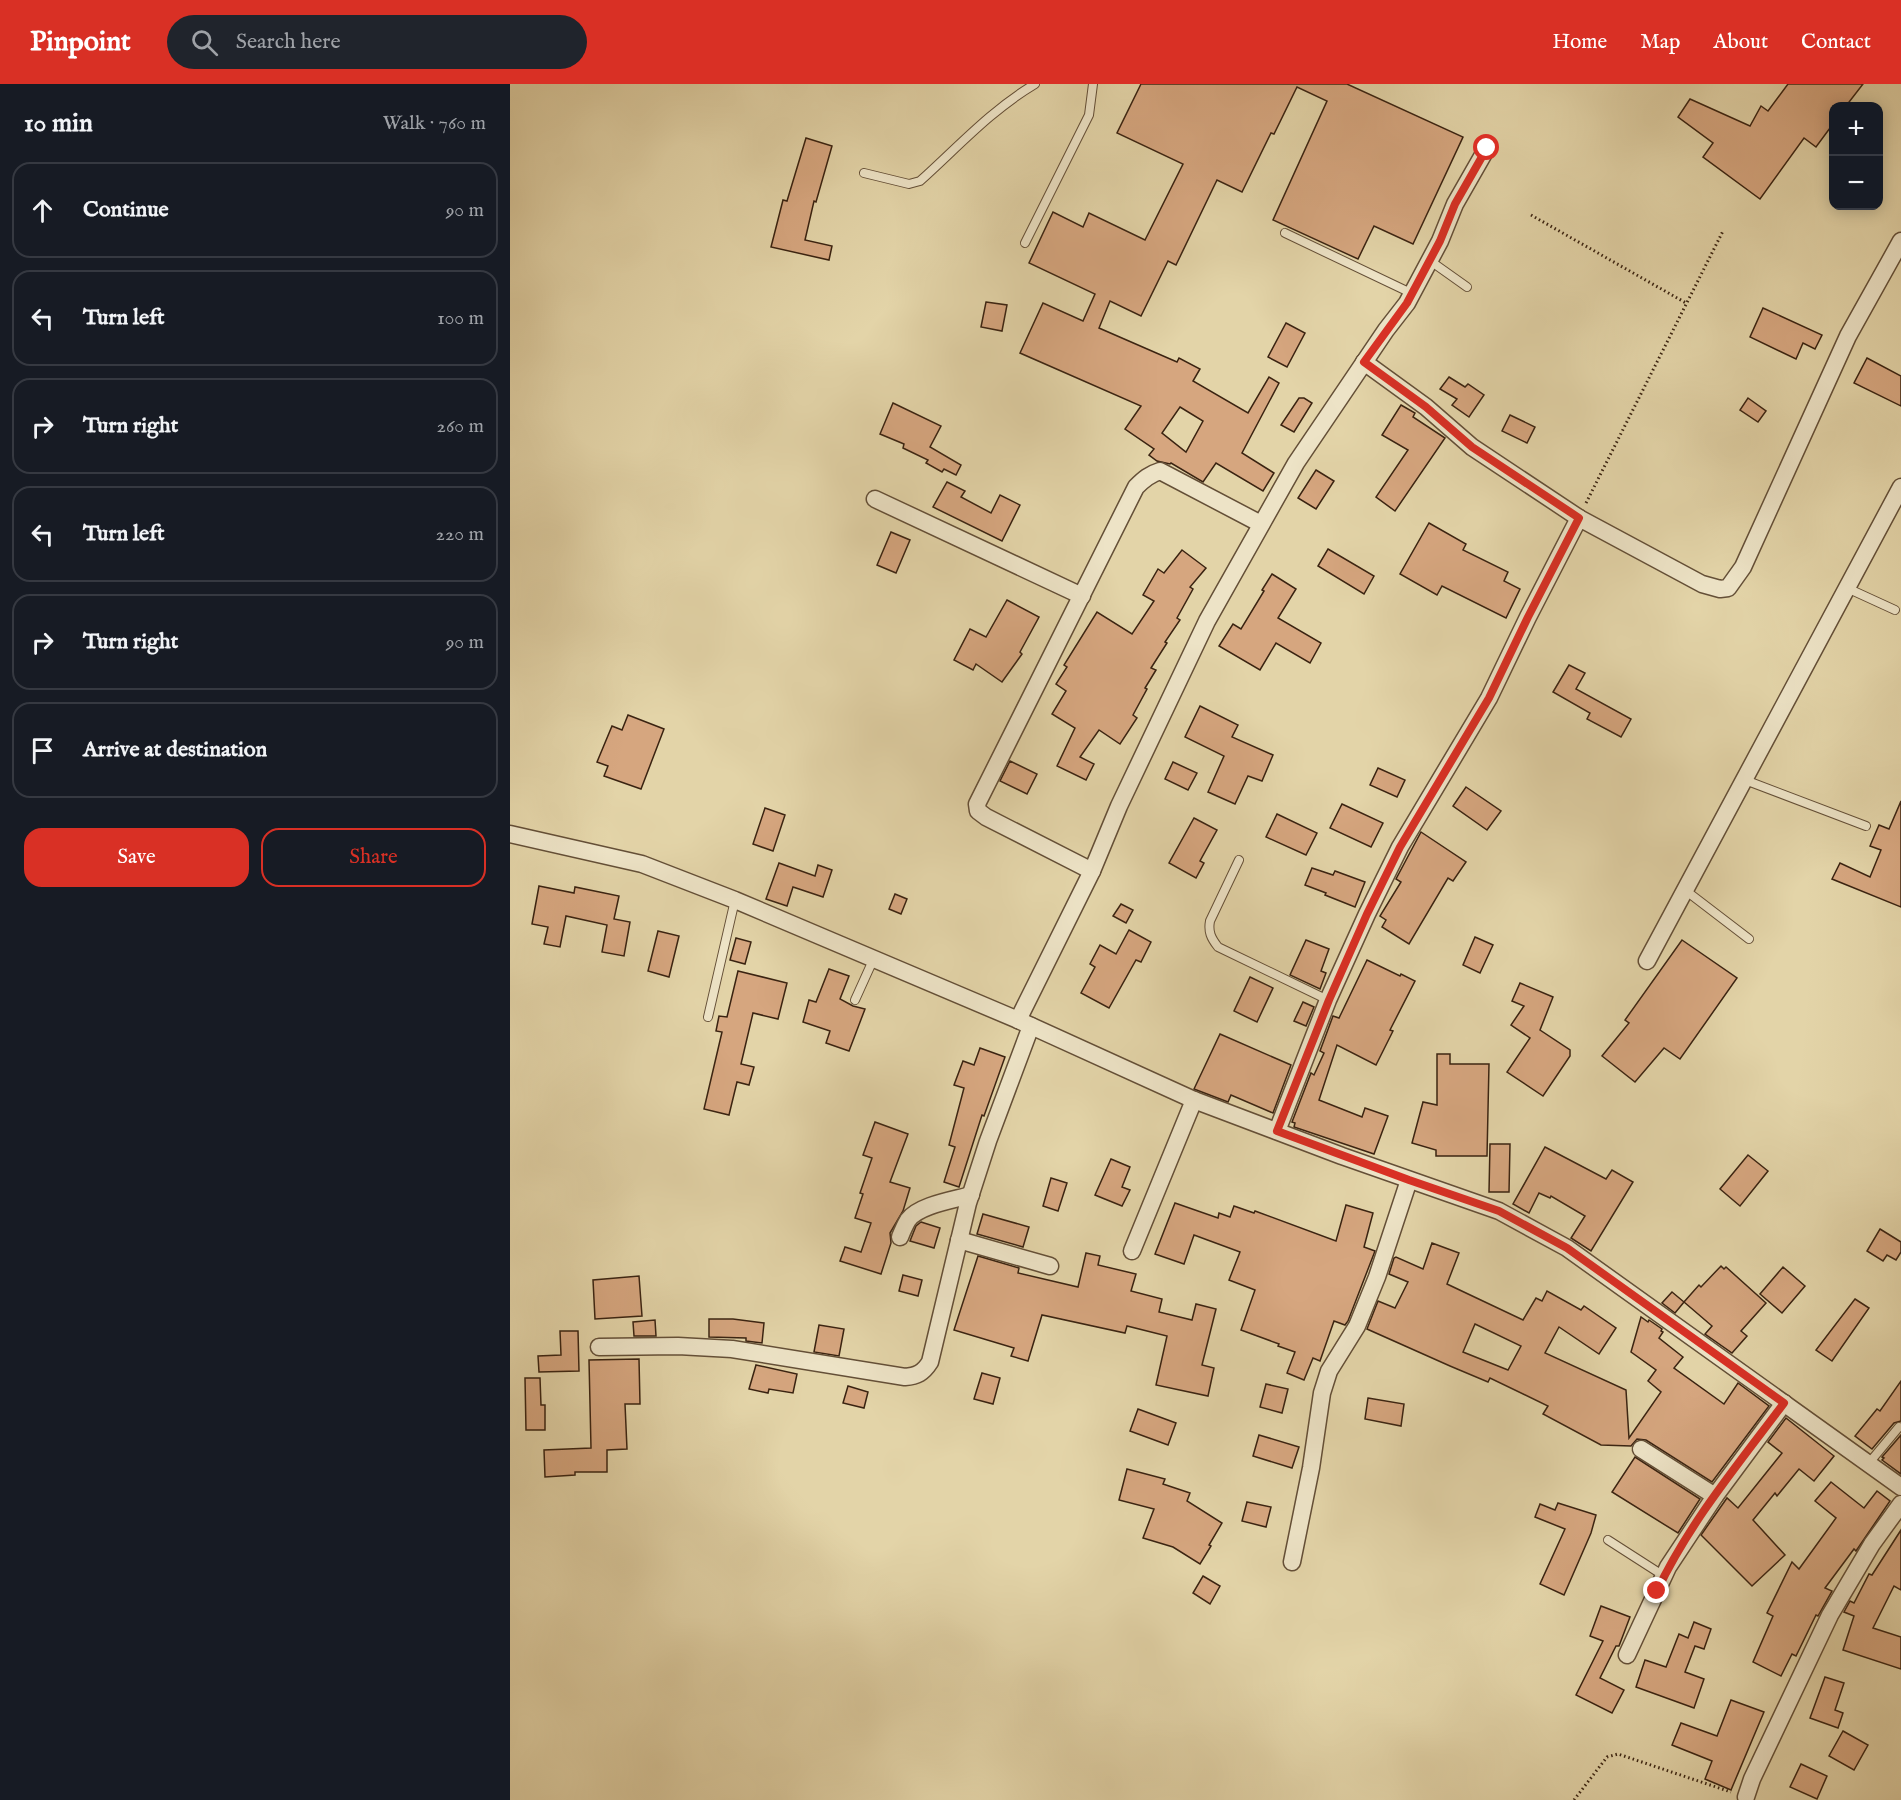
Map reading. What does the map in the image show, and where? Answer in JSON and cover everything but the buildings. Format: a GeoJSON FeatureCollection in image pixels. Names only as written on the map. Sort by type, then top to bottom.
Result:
{"type":"FeatureCollection","features":[{"type":"Feature","properties":{"kind":"street"},"geometry":{"type":"LineString","coordinates":[[599,1347],[678,1346],[732,1349],[905,1377],[917,1376],[925,1370],[930,1362],[971,1195],[1024,1023],[1119,807],[1207,621],[1261,524],[1296,463],[1407,303],[1440,241],[1460,195],[1487,148]]}},
{"type":"Feature","properties":{"kind":"street"},"geometry":{"type":"LineString","coordinates":[[1364,362],[1426,407],[1472,447],[1579,518],[1702,584],[1720,590],[1728,588],[1743,567],[1848,336],[1901,240]]}},
{"type":"Feature","properties":{"kind":"street"},"geometry":{"type":"LineString","coordinates":[[1092,871],[986,817],[978,811],[977,807],[1136,487],[1152,473],[1160,471],[1261,524]]}},
{"type":"Feature","properties":{"kind":"street"},"geometry":{"type":"LineString","coordinates":[[1647,961],[1901,487]]}},
{"type":"Feature","properties":{"kind":"street"},"geometry":{"type":"LineString","coordinates":[[875,499],[1082,596]]}},
{"type":"Feature","properties":{"kind":"street"},"geometry":{"type":"LineString","coordinates":[[1277,1131],[1329,1000],[1400,847],[1489,698],[1579,518]]}},
{"type":"Feature","properties":{"kind":"street"},"geometry":{"type":"LineString","coordinates":[[510,834],[642,864],[874,958],[1194,1100],[1499,1211],[1567,1248],[1901,1486]]}},
{"type":"Feature","properties":{"kind":"street"},"geometry":{"type":"LineString","coordinates":[[1132,1251],[1194,1100]]}},
{"type":"Feature","properties":{"kind":"street"},"geometry":{"type":"LineString","coordinates":[[1292,1562],[1311,1468],[1322,1393],[1329,1371],[1357,1326],[1377,1277],[1409,1180]]}},
{"type":"Feature","properties":{"kind":"street"},"geometry":{"type":"LineString","coordinates":[[900,1237],[909,1219],[915,1214],[934,1205],[971,1195]]}},
{"type":"Feature","properties":{"kind":"street"},"geometry":{"type":"LineString","coordinates":[[959,1240],[1050,1266]]}},
{"type":"Feature","properties":{"kind":"street"},"geometry":{"type":"LineString","coordinates":[[1627,1655],[1664,1576],[1714,1496],[1784,1403]]}},
{"type":"Feature","properties":{"kind":"street"},"geometry":{"type":"LineString","coordinates":[[1641,1449],[1714,1496]]}},
{"type":"Feature","properties":{"kind":"street"},"geometry":{"type":"LineString","coordinates":[[1746,1797],[1752,1779],[1830,1615],[1872,1544],[1901,1504]]}},
{"type":"Feature","properties":{"kind":"lane"},"geometry":{"type":"LineString","coordinates":[[864,173],[909,184],[920,181],[986,119],[1012,98],[1035,84]]}},
{"type":"Feature","properties":{"kind":"lane"},"geometry":{"type":"LineString","coordinates":[[1025,243],[1089,115],[1093,84]]}},
{"type":"Feature","properties":{"kind":"lane"},"geometry":{"type":"LineString","coordinates":[[1285,233],[1411,292]]}},
{"type":"Feature","properties":{"kind":"lane"},"geometry":{"type":"LineString","coordinates":[[1429,260],[1467,287]]}},
{"type":"Feature","properties":{"kind":"lane"},"geometry":{"type":"LineString","coordinates":[[1847,588],[1895,610]]}},
{"type":"Feature","properties":{"kind":"lane"},"geometry":{"type":"LineString","coordinates":[[1745,780],[1866,826]]}},
{"type":"Feature","properties":{"kind":"lane"},"geometry":{"type":"LineString","coordinates":[[1239,860],[1210,921],[1211,938],[1218,948],[1329,1000]]}},
{"type":"Feature","properties":{"kind":"lane"},"geometry":{"type":"LineString","coordinates":[[1685,890],[1749,939]]}},
{"type":"Feature","properties":{"kind":"lane"},"geometry":{"type":"LineString","coordinates":[[708,1017],[735,900]]}},
{"type":"Feature","properties":{"kind":"lane"},"geometry":{"type":"LineString","coordinates":[[855,1000],[874,958]]}},
{"type":"Feature","properties":{"kind":"lane"},"geometry":{"type":"LineString","coordinates":[[1869,1463],[1899,1427]]}},
{"type":"Feature","properties":{"kind":"lane"},"geometry":{"type":"LineString","coordinates":[[1608,1540],[1664,1576]]}},
{"type":"Feature","properties":{"kind":"path"},"geometry":{"type":"LineString","coordinates":[[1531,215],[1686,303]]}},
{"type":"Feature","properties":{"kind":"path"},"geometry":{"type":"LineString","coordinates":[[1579,518],[1723,231]]}},
{"type":"Feature","properties":{"kind":"path"},"geometry":{"type":"LineString","coordinates":[[1574,1800],[1607,1757],[1618,1754],[1746,1797]]}},
{"type":"Feature","properties":{"kind":"route"},"geometry":{"type":"LineString","coordinates":[[1487,148],[1455,204],[1440,241],[1407,303],[1364,362],[1426,407],[1472,447],[1579,518],[1489,698],[1400,847],[1329,1000],[1277,1131],[1499,1211],[1535,1229],[1567,1248],[1784,1403],[1714,1496],[1668,1567],[1657,1591]]}}]}
